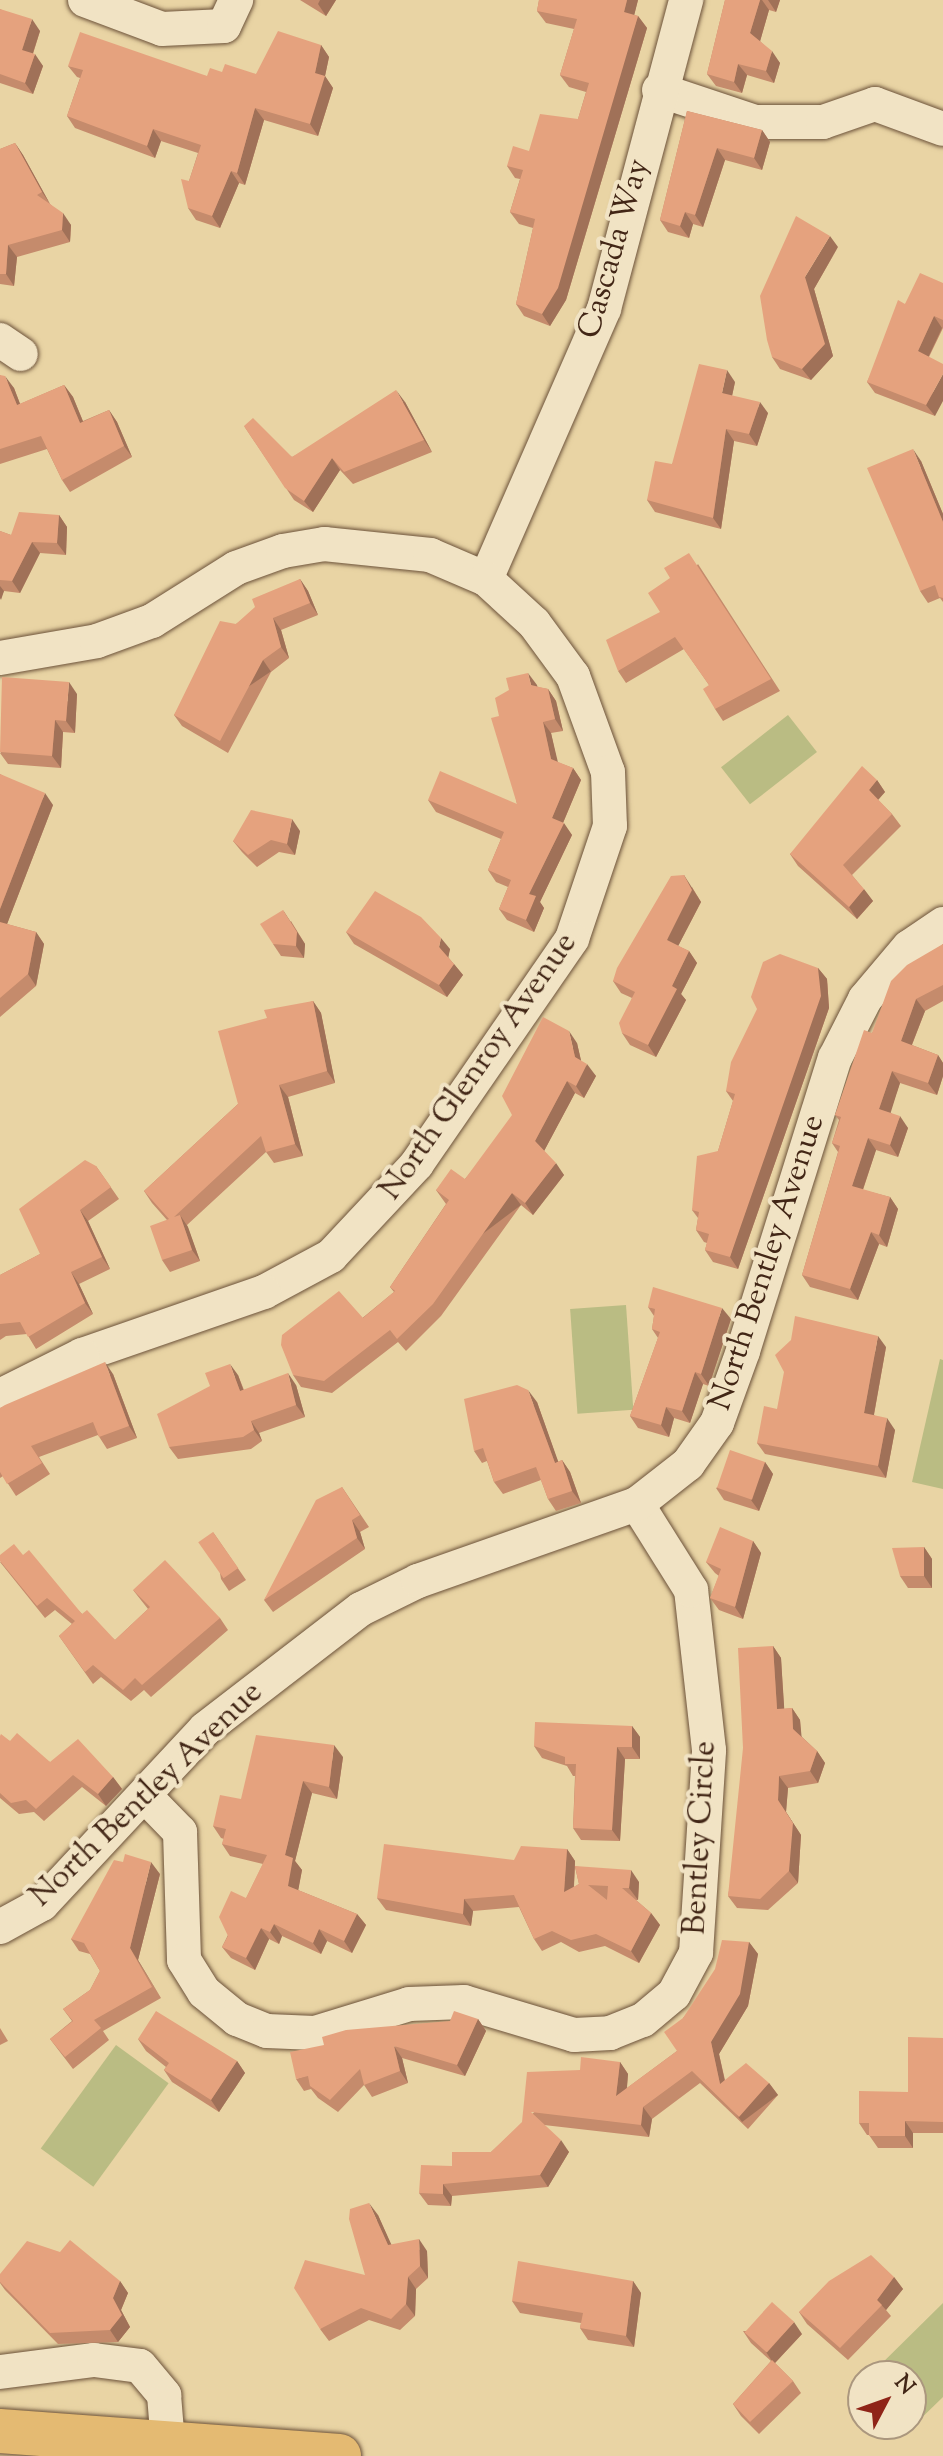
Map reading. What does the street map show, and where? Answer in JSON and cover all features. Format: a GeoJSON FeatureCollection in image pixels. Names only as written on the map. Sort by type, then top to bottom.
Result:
{"type":"FeatureCollection","features":[{"type":"Feature","properties":{"kind":"main road"},"geometry":{"type":"LineString","coordinates":[[0,2431],[195,2449],[339,2456]]}},
{"type":"Feature","properties":{"kind":"street"},"geometry":{"type":"LineString","coordinates":[[85,0],[162,29],[230,13]]}},
{"type":"Feature","properties":{"kind":"street","name":"Cascada Way"},"geometry":{"type":"LineString","coordinates":[[486,579],[604,309],[659,90],[686,0]]}},
{"type":"Feature","properties":{"kind":"street"},"geometry":{"type":"LineString","coordinates":[[659,90],[755,122],[823,122],[875,104],[943,129]]}},
{"type":"Feature","properties":{"kind":"street","name":"North Glenroy Avenue"},"geometry":{"type":"LineString","coordinates":[[0,658],[97,641],[152,621],[236,568],[324,544],[430,555],[486,579],[534,623],[573,676],[608,772],[610,826],[572,939],[417,1164],[331,1256],[264,1292],[82,1355],[0,1396]]}},
{"type":"Feature","properties":{"kind":"street","name":"North Bentley Avenue"},"geometry":{"type":"LineString","coordinates":[[0,1927],[42,1904],[146,1797],[205,1729],[361,1609],[418,1581],[637,1504],[688,1464],[717,1423],[835,1058],[865,999],[909,947],[943,924]]}},
{"type":"Feature","properties":{"kind":"street","name":"Bentley Circle"},"geometry":{"type":"LineString","coordinates":[[146,1797],[180,1832],[184,1960],[204,1992],[237,2019],[267,2031],[315,2033],[409,2004],[464,2002],[574,2035],[610,2033],[643,2020],[674,1994],[696,1953],[709,1750],[691,1590],[637,1504]]}},
{"type":"Feature","properties":{"kind":"street"},"geometry":{"type":"LineString","coordinates":[[0,2372],[94,2360],[140,2366],[164,2395],[195,2449]]}},
{"type":"Feature","properties":{"kind":"green space"},"geometry":{"type":"Polygon","coordinates":[[[788,715],[817,752],[750,804],[721,767],[788,715]]]}},
{"type":"Feature","properties":{"kind":"green space"},"geometry":{"type":"Polygon","coordinates":[[[626,1305],[633,1410],[577,1414],[570,1309],[626,1305]]]}},
{"type":"Feature","properties":{"kind":"green space"},"geometry":{"type":"Polygon","coordinates":[[[940,1359],[943,1360],[943,1489],[912,1482],[940,1359]]]}},
{"type":"Feature","properties":{"kind":"green space"},"geometry":{"type":"Polygon","coordinates":[[[116,2045],[169,2083],[93,2187],[41,2149],[116,2045]]]}},
{"type":"Feature","properties":{"kind":"green space"},"geometry":{"type":"Polygon","coordinates":[[[943,2303],[943,2397],[927,2413],[927,2360],[885,2360],[943,2303]]]}},
{"type":"Feature","properties":{"kind":"building"},"geometry":{"type":"Polygon","coordinates":[[[539,0],[627,0],[624,12],[638,16],[558,288],[542,314],[516,304],[535,219],[510,212],[523,170],[507,166],[513,146],[529,151],[540,114],[578,119],[589,83],[560,75],[577,19],[537,11],[539,0]]]}},
{"type":"Feature","properties":{"kind":"building"},"geometry":{"type":"Polygon","coordinates":[[[725,0],[760,0],[750,33],[772,51],[766,71],[738,64],[734,82],[707,74],[725,0]]]}},
{"type":"Feature","properties":{"kind":"building"},"geometry":{"type":"Polygon","coordinates":[[[0,9],[32,19],[22,50],[35,54],[25,83],[0,74],[0,9]]]}},
{"type":"Feature","properties":{"kind":"building"},"geometry":{"type":"Polygon","coordinates":[[[278,31],[321,45],[315,73],[325,76],[310,124],[255,108],[237,173],[231,171],[212,216],[188,208],[181,179],[189,181],[201,145],[153,129],[147,146],[67,116],[83,70],[68,66],[80,32],[207,76],[210,68],[222,72],[225,64],[256,74],[278,31]]]}},
{"type":"Feature","properties":{"kind":"building"},"geometry":{"type":"Polygon","coordinates":[[[687,111],[762,130],[754,158],[717,148],[695,215],[685,212],[680,226],[660,220],[687,111]]]}},
{"type":"Feature","properties":{"kind":"building"},"geometry":{"type":"Polygon","coordinates":[[[15,143],[42,192],[37,195],[63,213],[62,230],[8,245],[6,274],[0,274],[0,149],[15,143]]]}},
{"type":"Feature","properties":{"kind":"building"},"geometry":{"type":"Polygon","coordinates":[[[796,216],[830,236],[805,277],[825,344],[802,369],[772,357],[760,296],[796,216]]]}},
{"type":"Feature","properties":{"kind":"building"},"geometry":{"type":"Polygon","coordinates":[[[920,273],[943,283],[943,320],[934,316],[918,351],[943,364],[943,374],[926,405],[867,382],[898,300],[905,304],[920,273]]]}},
{"type":"Feature","properties":{"kind":"building"},"geometry":{"type":"Polygon","coordinates":[[[699,364],[727,370],[722,393],[760,402],[749,434],[726,429],[713,518],[647,500],[655,461],[672,464],[699,364]]]}},
{"type":"Feature","properties":{"kind":"building"},"geometry":{"type":"Polygon","coordinates":[[[0,375],[5,376],[17,405],[64,385],[80,423],[109,410],[124,446],[62,480],[41,436],[0,449],[0,375]]]}},
{"type":"Feature","properties":{"kind":"building"},"geometry":{"type":"Polygon","coordinates":[[[396,390],[424,440],[344,472],[332,458],[304,501],[285,488],[244,426],[253,418],[292,457],[396,390]]]}},
{"type":"Feature","properties":{"kind":"building"},"geometry":{"type":"Polygon","coordinates":[[[913,449],[943,522],[943,598],[939,597],[935,585],[920,591],[867,468],[913,449]]]}},
{"type":"Feature","properties":{"kind":"building"},"geometry":{"type":"Polygon","coordinates":[[[19,512],[59,515],[57,543],[32,542],[12,581],[0,580],[0,531],[11,535],[19,512]]]}},
{"type":"Feature","properties":{"kind":"building"},"geometry":{"type":"Polygon","coordinates":[[[689,553],[771,679],[715,709],[703,689],[709,685],[675,637],[618,671],[606,640],[660,612],[648,593],[670,578],[664,568],[689,553]]]}},
{"type":"Feature","properties":{"kind":"building"},"geometry":{"type":"Polygon","coordinates":[[[300,579],[310,603],[273,618],[281,647],[263,660],[220,741],[174,715],[220,621],[236,624],[255,607],[252,599],[300,579]]]}},
{"type":"Feature","properties":{"kind":"building"},"geometry":{"type":"Polygon","coordinates":[[[528,673],[531,685],[548,689],[555,719],[543,722],[551,759],[573,768],[552,818],[564,823],[529,894],[536,896],[526,920],[499,909],[511,880],[488,870],[504,832],[428,800],[440,771],[517,804],[491,718],[499,716],[495,698],[509,690],[506,678],[528,673]]]}},
{"type":"Feature","properties":{"kind":"building"},"geometry":{"type":"Polygon","coordinates":[[[2,677],[69,682],[66,721],[55,720],[52,756],[0,752],[2,677]]]}},
{"type":"Feature","properties":{"kind":"building"},"geometry":{"type":"Polygon","coordinates":[[[862,766],[877,780],[869,790],[892,814],[843,865],[864,889],[849,907],[790,854],[862,766]]]}},
{"type":"Feature","properties":{"kind":"building"},"geometry":{"type":"Polygon","coordinates":[[[0,774],[45,793],[0,909],[0,774]]]}},
{"type":"Feature","properties":{"kind":"building"},"geometry":{"type":"Polygon","coordinates":[[[251,810],[292,819],[287,844],[271,840],[248,855],[233,841],[251,810]]]}},
{"type":"Feature","properties":{"kind":"building"},"geometry":{"type":"Polygon","coordinates":[[[684,875],[692,890],[667,940],[689,951],[672,986],[677,989],[648,1045],[622,1033],[619,1023],[635,992],[613,981],[617,968],[671,876],[684,875]]]}},
{"type":"Feature","properties":{"kind":"building"},"geometry":{"type":"Polygon","coordinates":[[[375,891],[421,917],[441,938],[439,947],[454,964],[439,985],[346,932],[375,891]]]}},
{"type":"Feature","properties":{"kind":"building"},"geometry":{"type":"Polygon","coordinates":[[[283,910],[297,932],[296,946],[273,944],[260,924],[283,910]]]}},
{"type":"Feature","properties":{"kind":"building"},"geometry":{"type":"Polygon","coordinates":[[[0,922],[36,932],[28,974],[0,998],[0,922]]]}},
{"type":"Feature","properties":{"kind":"building"},"geometry":{"type":"Polygon","coordinates":[[[943,944],[943,985],[916,999],[901,1041],[938,1055],[928,1083],[892,1071],[879,1109],[900,1116],[890,1145],[868,1138],[852,1186],[890,1197],[879,1235],[871,1232],[850,1289],[802,1275],[840,1146],[832,1143],[841,1117],[835,1115],[864,1030],[872,1033],[891,981],[907,965],[943,944]]]}},
{"type":"Feature","properties":{"kind":"building"},"geometry":{"type":"Polygon","coordinates":[[[780,954],[818,968],[821,996],[730,1257],[705,1250],[709,1234],[696,1230],[699,1212],[692,1210],[697,1156],[718,1151],[735,1094],[726,1091],[731,1062],[757,1009],[751,997],[763,962],[780,954]]]}},
{"type":"Feature","properties":{"kind":"building"},"geometry":{"type":"Polygon","coordinates":[[[313,1001],[327,1071],[279,1085],[295,1144],[266,1152],[261,1136],[174,1217],[180,1215],[192,1250],[162,1260],[150,1226],[169,1219],[144,1191],[238,1104],[218,1031],[267,1018],[264,1010],[313,1001]]]}},
{"type":"Feature","properties":{"kind":"building"},"geometry":{"type":"Polygon","coordinates":[[[543,1017],[569,1031],[575,1057],[587,1064],[576,1086],[567,1081],[535,1141],[556,1163],[525,1203],[512,1193],[433,1304],[397,1339],[390,1330],[324,1381],[293,1375],[281,1345],[282,1335],[339,1291],[363,1318],[395,1291],[390,1287],[449,1200],[436,1190],[451,1169],[465,1179],[512,1115],[502,1096],[543,1017]]]}},
{"type":"Feature","properties":{"kind":"building"},"geometry":{"type":"Polygon","coordinates":[[[85,1160],[96,1166],[111,1187],[80,1210],[102,1257],[71,1272],[85,1303],[28,1337],[20,1322],[0,1324],[0,1275],[40,1254],[19,1209],[85,1160]]]}},
{"type":"Feature","properties":{"kind":"building"},"geometry":{"type":"Polygon","coordinates":[[[653,1287],[722,1308],[701,1374],[695,1372],[682,1411],[666,1407],[661,1425],[630,1416],[660,1332],[652,1329],[655,1309],[648,1307],[653,1287]]]}},
{"type":"Feature","properties":{"kind":"building"},"geometry":{"type":"Polygon","coordinates":[[[795,1316],[878,1336],[864,1413],[887,1418],[878,1466],[757,1443],[764,1406],[777,1409],[784,1372],[775,1355],[791,1340],[795,1316]]]}},
{"type":"Feature","properties":{"kind":"building"},"geometry":{"type":"Polygon","coordinates":[[[105,1362],[129,1426],[99,1437],[93,1422],[31,1446],[42,1463],[7,1484],[0,1472],[0,1408],[105,1362]]]}},
{"type":"Feature","properties":{"kind":"building"},"geometry":{"type":"Polygon","coordinates":[[[230,1364],[240,1391],[288,1373],[296,1405],[251,1421],[254,1430],[243,1437],[169,1447],[157,1414],[210,1386],[205,1373],[230,1364]]]}},
{"type":"Feature","properties":{"kind":"building"},"geometry":{"type":"Polygon","coordinates":[[[517,1385],[528,1390],[555,1463],[562,1460],[572,1491],[548,1499],[536,1467],[494,1482],[483,1448],[474,1451],[464,1399],[517,1385]]]}},
{"type":"Feature","properties":{"kind":"building"},"geometry":{"type":"Polygon","coordinates":[[[730,1450],[765,1462],[752,1500],[717,1488],[730,1450]]]}},
{"type":"Feature","properties":{"kind":"building"},"geometry":{"type":"Polygon","coordinates":[[[342,1487],[360,1515],[352,1520],[357,1538],[264,1600],[316,1500],[342,1487]]]}},
{"type":"Feature","properties":{"kind":"building"},"geometry":{"type":"Polygon","coordinates":[[[720,1527],[753,1541],[735,1607],[710,1598],[721,1569],[706,1562],[720,1527]]]}},
{"type":"Feature","properties":{"kind":"building"},"geometry":{"type":"Polygon","coordinates":[[[213,1532],[238,1568],[223,1578],[198,1542],[213,1532]]]}},
{"type":"Feature","properties":{"kind":"building"},"geometry":{"type":"Polygon","coordinates":[[[14,1544],[23,1555],[29,1550],[82,1614],[87,1610],[115,1640],[150,1607],[133,1590],[165,1560],[220,1618],[142,1685],[135,1678],[123,1690],[93,1665],[85,1672],[59,1636],[75,1621],[47,1598],[37,1606],[0,1561],[0,1555],[14,1544]]]}},
{"type":"Feature","properties":{"kind":"building"},"geometry":{"type":"Polygon","coordinates":[[[924,1547],[924,1576],[900,1576],[892,1548],[924,1547]]]}},
{"type":"Feature","properties":{"kind":"building"},"geometry":{"type":"Polygon","coordinates":[[[773,1646],[777,1709],[792,1708],[793,1729],[817,1751],[810,1771],[779,1776],[778,1800],[793,1823],[789,1871],[760,1899],[728,1896],[743,1748],[738,1648],[773,1646]]]}},
{"type":"Feature","properties":{"kind":"building"},"geometry":{"type":"Polygon","coordinates":[[[535,1722],[632,1726],[632,1747],[617,1747],[612,1830],[573,1828],[576,1764],[565,1764],[565,1757],[534,1746],[535,1722]]]}},
{"type":"Feature","properties":{"kind":"building"},"geometry":{"type":"Polygon","coordinates":[[[17,1733],[50,1762],[78,1739],[113,1777],[98,1794],[73,1775],[36,1809],[26,1800],[11,1803],[0,1793],[0,1736],[10,1741],[17,1733]]]}},
{"type":"Feature","properties":{"kind":"building"},"geometry":{"type":"Polygon","coordinates":[[[256,1735],[334,1745],[329,1787],[303,1781],[285,1855],[293,1858],[288,1886],[357,1914],[344,1941],[319,1929],[313,1943],[274,1924],[270,1932],[261,1928],[246,1958],[222,1947],[228,1936],[219,1917],[231,1891],[246,1898],[267,1855],[222,1844],[226,1829],[213,1826],[220,1795],[241,1799],[256,1735]]]}},
{"type":"Feature","properties":{"kind":"building"},"geometry":{"type":"Polygon","coordinates":[[[384,1844],[514,1860],[521,1846],[567,1849],[564,1892],[579,1884],[575,1866],[631,1870],[629,1888],[622,1888],[651,1913],[631,1951],[596,1934],[571,1940],[552,1931],[534,1939],[514,1895],[464,1899],[463,1914],[377,1898],[384,1844]],[[588,1885],[607,1900],[608,1886],[588,1885]]]}},
{"type":"Feature","properties":{"kind":"building"},"geometry":{"type":"Polygon","coordinates":[[[125,1854],[151,1862],[130,1948],[152,1987],[94,2020],[101,2028],[65,2057],[50,2039],[73,2021],[63,2009],[90,1990],[100,1971],[84,1943],[71,1939],[114,1860],[123,1862],[125,1854]]]}},
{"type":"Feature","properties":{"kind":"building"},"geometry":{"type":"Polygon","coordinates":[[[722,1940],[749,1942],[740,1994],[711,2042],[720,2084],[746,2063],[769,2083],[739,2117],[692,2071],[643,2107],[641,2125],[531,2112],[561,2140],[540,2175],[443,2184],[443,2194],[419,2193],[421,2165],[452,2166],[452,2152],[491,2152],[522,2122],[527,2072],[580,2070],[581,2057],[620,2062],[616,2096],[677,2051],[664,2032],[683,2018],[715,1969],[722,1940]]]}},
{"type":"Feature","properties":{"kind":"building"},"geometry":{"type":"Polygon","coordinates":[[[156,2011],[237,2061],[211,2100],[164,2070],[169,2063],[138,2039],[156,2011]]]}},
{"type":"Feature","properties":{"kind":"building"},"geometry":{"type":"Polygon","coordinates":[[[454,2011],[478,2019],[457,2065],[394,2046],[400,2071],[364,2085],[360,2069],[330,2100],[310,2086],[308,2076],[296,2079],[290,2052],[324,2045],[322,2037],[346,2030],[450,2021],[454,2011]]]}},
{"type":"Feature","properties":{"kind":"building"},"geometry":{"type":"Polygon","coordinates":[[[908,2037],[943,2038],[943,2122],[905,2121],[905,2136],[869,2136],[869,2123],[859,2123],[859,2091],[908,2092],[908,2037]]]}},
{"type":"Feature","properties":{"kind":"building"},"geometry":{"type":"Polygon","coordinates":[[[369,2203],[388,2245],[419,2239],[420,2266],[408,2277],[406,2304],[391,2319],[361,2308],[320,2329],[294,2288],[305,2260],[365,2275],[349,2219],[350,2209],[369,2203]]]}},
{"type":"Feature","properties":{"kind":"building"},"geometry":{"type":"Polygon","coordinates":[[[70,2240],[120,2281],[113,2298],[122,2315],[110,2330],[50,2333],[0,2282],[0,2274],[27,2241],[60,2252],[70,2240]]]}},
{"type":"Feature","properties":{"kind":"building"},"geometry":{"type":"Polygon","coordinates":[[[871,2255],[894,2277],[877,2300],[882,2305],[840,2348],[799,2312],[829,2281],[871,2255]]]}},
{"type":"Feature","properties":{"kind":"building"},"geometry":{"type":"Polygon","coordinates":[[[518,2261],[633,2281],[626,2336],[580,2328],[583,2313],[512,2301],[518,2261]]]}},
{"type":"Feature","properties":{"kind":"building"},"geometry":{"type":"Polygon","coordinates":[[[772,2302],[794,2322],[767,2353],[745,2332],[772,2302]]]}},
{"type":"Feature","properties":{"kind":"building"},"geometry":{"type":"Polygon","coordinates":[[[772,2360],[793,2381],[750,2422],[733,2404],[772,2360]]]}}]}
